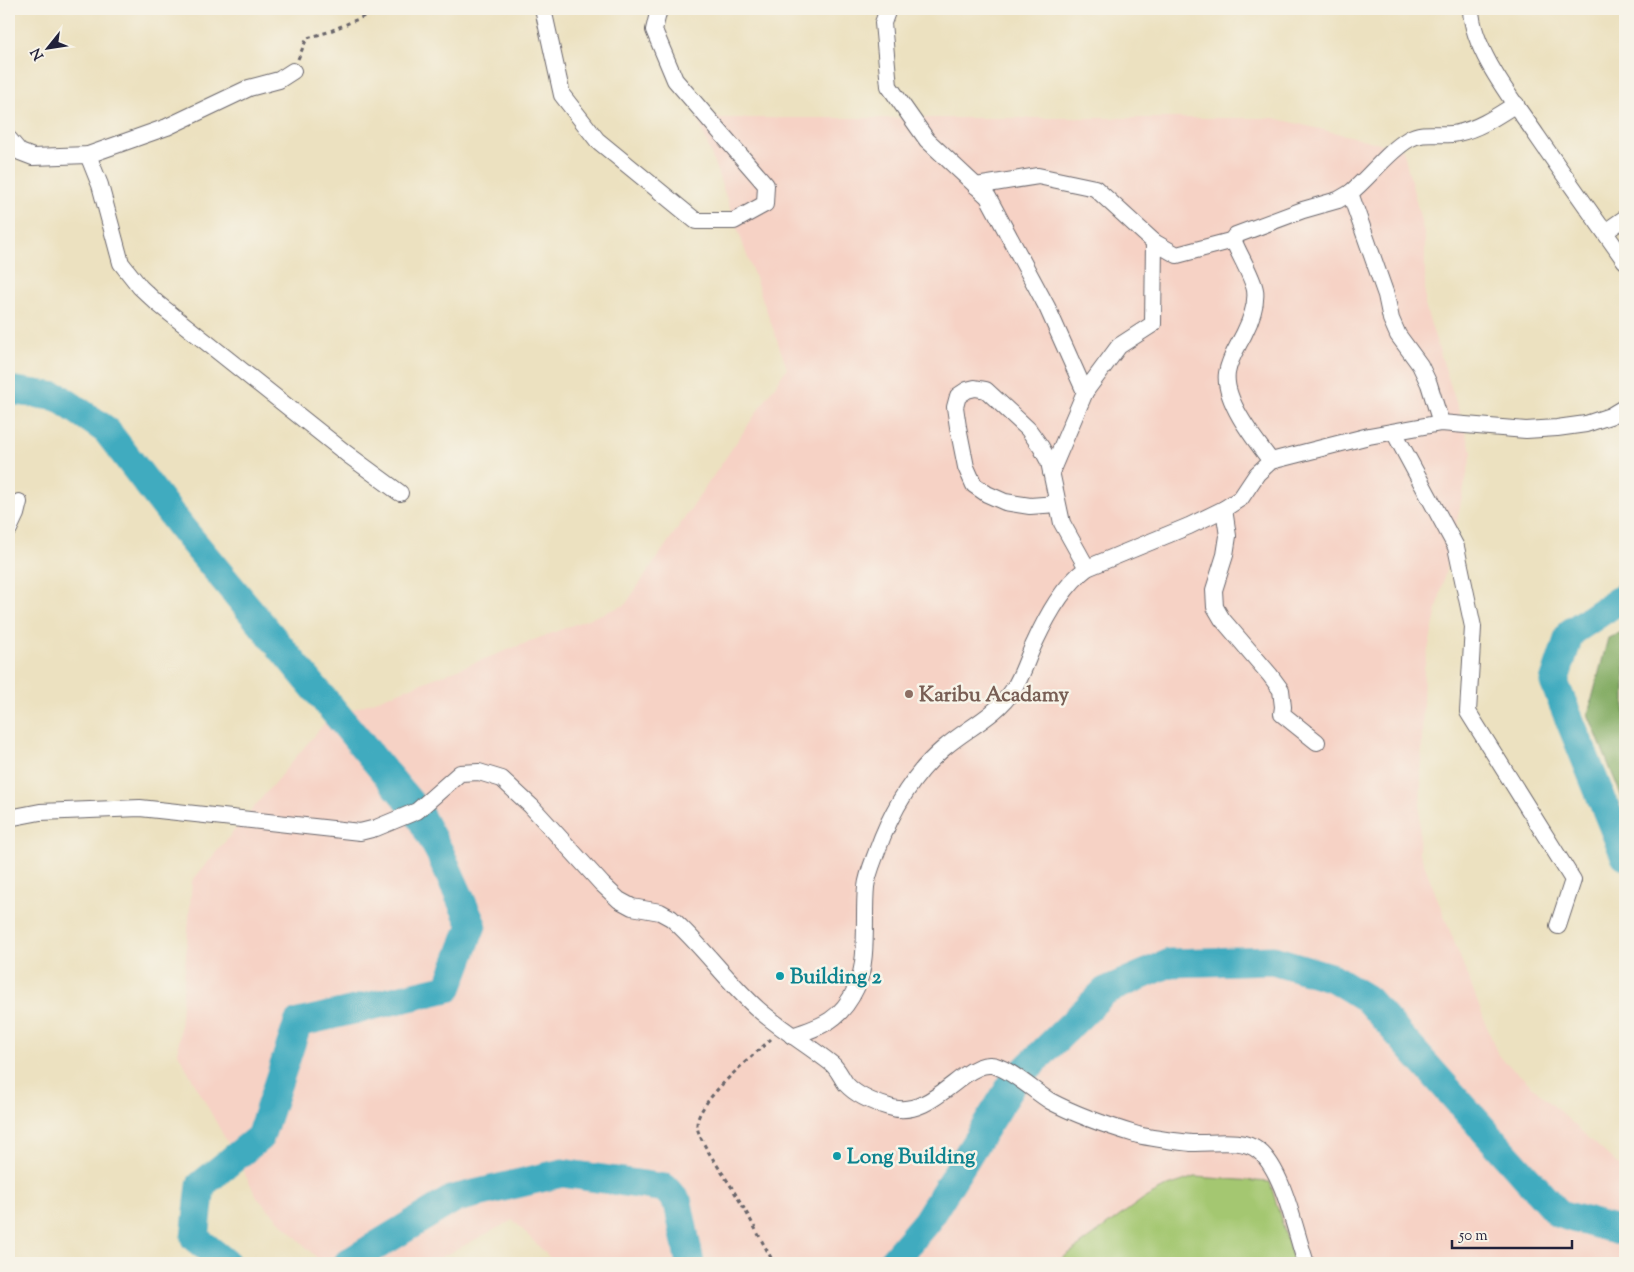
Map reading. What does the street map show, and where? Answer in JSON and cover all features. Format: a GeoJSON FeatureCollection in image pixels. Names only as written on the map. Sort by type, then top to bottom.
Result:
{"type":"FeatureCollection","features":[{"type":"Feature","properties":{"kind":"street"},"geometry":{"type":"LineString","coordinates":[[543,9],[562,95],[597,140],[696,221],[734,221],[765,204],[766,184],[675,80],[654,30],[659,9]]}},
{"type":"Feature","properties":{"kind":"street"},"geometry":{"type":"LineString","coordinates":[[888,9],[883,23],[889,86],[927,140],[988,197],[1047,307],[1085,392]]}},
{"type":"Feature","properties":{"kind":"street"},"geometry":{"type":"LineString","coordinates":[[1471,9],[1476,34],[1491,67],[1625,261]]}},
{"type":"Feature","properties":{"kind":"street"},"geometry":{"type":"LineString","coordinates":[[9,139],[20,152],[33,157],[88,155],[167,127],[249,88],[279,80],[293,71]]}},
{"type":"Feature","properties":{"kind":"street"},"geometry":{"type":"LineString","coordinates":[[1271,461],[1248,432],[1227,388],[1227,373],[1247,328],[1255,302],[1254,289],[1234,240],[1236,235],[1303,210],[1338,200],[1350,193],[1383,160],[1409,139],[1420,134],[1455,134],[1466,131],[1482,125],[1516,104]]}},
{"type":"Feature","properties":{"kind":"street"},"geometry":{"type":"LineString","coordinates":[[88,155],[100,185],[121,262],[140,287],[164,309],[347,454],[400,492]]}},
{"type":"Feature","properties":{"kind":"street"},"geometry":{"type":"LineString","coordinates":[[976,186],[1038,176],[1095,188],[1154,242],[1177,255],[1234,240]]}},
{"type":"Feature","properties":{"kind":"street"},"geometry":{"type":"LineString","coordinates":[[1350,193],[1386,296],[1391,319],[1398,336],[1420,364],[1429,384],[1441,423]]}},
{"type":"Feature","properties":{"kind":"street"},"geometry":{"type":"LineString","coordinates":[[1604,232],[1625,218]]}},
{"type":"Feature","properties":{"kind":"street"},"geometry":{"type":"LineString","coordinates":[[1051,472],[1085,392],[1119,346],[1153,324],[1154,242]]}},
{"type":"Feature","properties":{"kind":"street"},"geometry":{"type":"LineString","coordinates":[[1057,504],[1030,506],[1005,502],[987,494],[974,484],[966,467],[958,427],[955,407],[958,396],[966,390],[975,388],[986,390],[1028,429],[1042,447],[1051,472],[1062,523],[1086,568]]}},
{"type":"Feature","properties":{"kind":"street"},"geometry":{"type":"LineString","coordinates":[[787,1032],[818,1028],[834,1018],[845,1007],[856,988],[862,971],[866,886],[876,852],[890,818],[908,787],[921,771],[944,748],[984,720],[1012,691],[1024,670],[1034,642],[1053,608],[1076,576],[1086,568],[1190,526],[1224,509],[1240,498],[1257,474],[1271,461],[1441,423],[1526,430],[1557,428],[1594,421],[1610,416],[1625,407]]}},
{"type":"Feature","properties":{"kind":"street"},"geometry":{"type":"LineString","coordinates":[[1394,432],[1456,547],[1473,627],[1468,712],[1573,880],[1558,926]]}},
{"type":"Feature","properties":{"kind":"street"},"geometry":{"type":"LineString","coordinates":[[9,529],[19,502]]}},
{"type":"Feature","properties":{"kind":"street"},"geometry":{"type":"LineString","coordinates":[[1224,509],[1228,536],[1225,555],[1214,590],[1215,607],[1222,619],[1281,690],[1282,714],[1317,742]]}},
{"type":"Feature","properties":{"kind":"street"},"geometry":{"type":"LineString","coordinates":[[9,818],[40,812],[140,808],[360,832],[376,828],[418,811],[460,773],[479,772],[502,779],[531,806],[590,872],[619,900],[632,907],[660,912],[671,918],[758,1010],[833,1065],[851,1088],[862,1095],[889,1108],[902,1110],[923,1105],[980,1066],[990,1065],[1002,1068],[1050,1100],[1085,1118],[1141,1136],[1191,1143],[1238,1143],[1257,1149],[1265,1156],[1280,1181],[1306,1263]]}},
{"type":"Feature","properties":{"kind":"path"},"geometry":{"type":"LineString","coordinates":[[293,71],[307,38],[328,32],[381,9]]}},
{"type":"Feature","properties":{"kind":"path"},"geometry":{"type":"LineString","coordinates":[[774,1263],[735,1192],[701,1139],[697,1124],[701,1111],[719,1088],[787,1032]]}},
{"type":"Feature","properties":{"kind":"shaded area","name":"Karibu Acadamy"},"geometry":{"type":"Polygon","coordinates":[[[698,118],[1274,118],[1403,149],[1425,237],[1425,306],[1472,452],[1424,668],[1419,851],[1498,1055],[1625,1171],[1625,1263],[555,1263],[513,1220],[430,1263],[322,1263],[259,1200],[178,1053],[192,881],[328,719],[625,605],[787,368],[698,118]]]}},
{"type":"Feature","properties":{"kind":"green space"},"geometry":{"type":"Polygon","coordinates":[[[1625,632],[1625,805],[1588,714],[1608,638],[1625,632]]]}},
{"type":"Feature","properties":{"kind":"green space"},"geometry":{"type":"Polygon","coordinates":[[[1195,1177],[1270,1182],[1294,1263],[1056,1263],[1143,1199],[1168,1186],[1195,1177]]]}},
{"type":"Feature","properties":{"kind":"waterway"},"geometry":{"type":"LineString","coordinates":[[9,390],[58,397],[106,430],[184,531],[417,811],[440,853],[472,925],[448,988],[298,1023],[260,1137],[201,1185],[195,1238],[226,1263]]}},
{"type":"Feature","properties":{"kind":"waterway"},"geometry":{"type":"LineString","coordinates":[[1625,596],[1570,633],[1554,682],[1625,856]]}},
{"type":"Feature","properties":{"kind":"waterway"},"geometry":{"type":"LineString","coordinates":[[891,1263],[926,1222],[1014,1081],[1105,991],[1170,963],[1273,960],[1333,978],[1367,999],[1559,1214],[1625,1232]]}},
{"type":"Feature","properties":{"kind":"waterway"},"geometry":{"type":"LineString","coordinates":[[348,1263],[453,1199],[562,1173],[665,1188],[678,1203],[690,1263]]}},
{"type":"Feature","properties":{"kind":"place","name":"Karibu Acadamy"},"geometry":{"type":"Point","coordinates":[909,694]}},
{"type":"Feature","properties":{"kind":"place","name":"Building 2"},"geometry":{"type":"Point","coordinates":[780,976]}},
{"type":"Feature","properties":{"kind":"place","name":"Long Building"},"geometry":{"type":"Point","coordinates":[837,1156]}}]}
